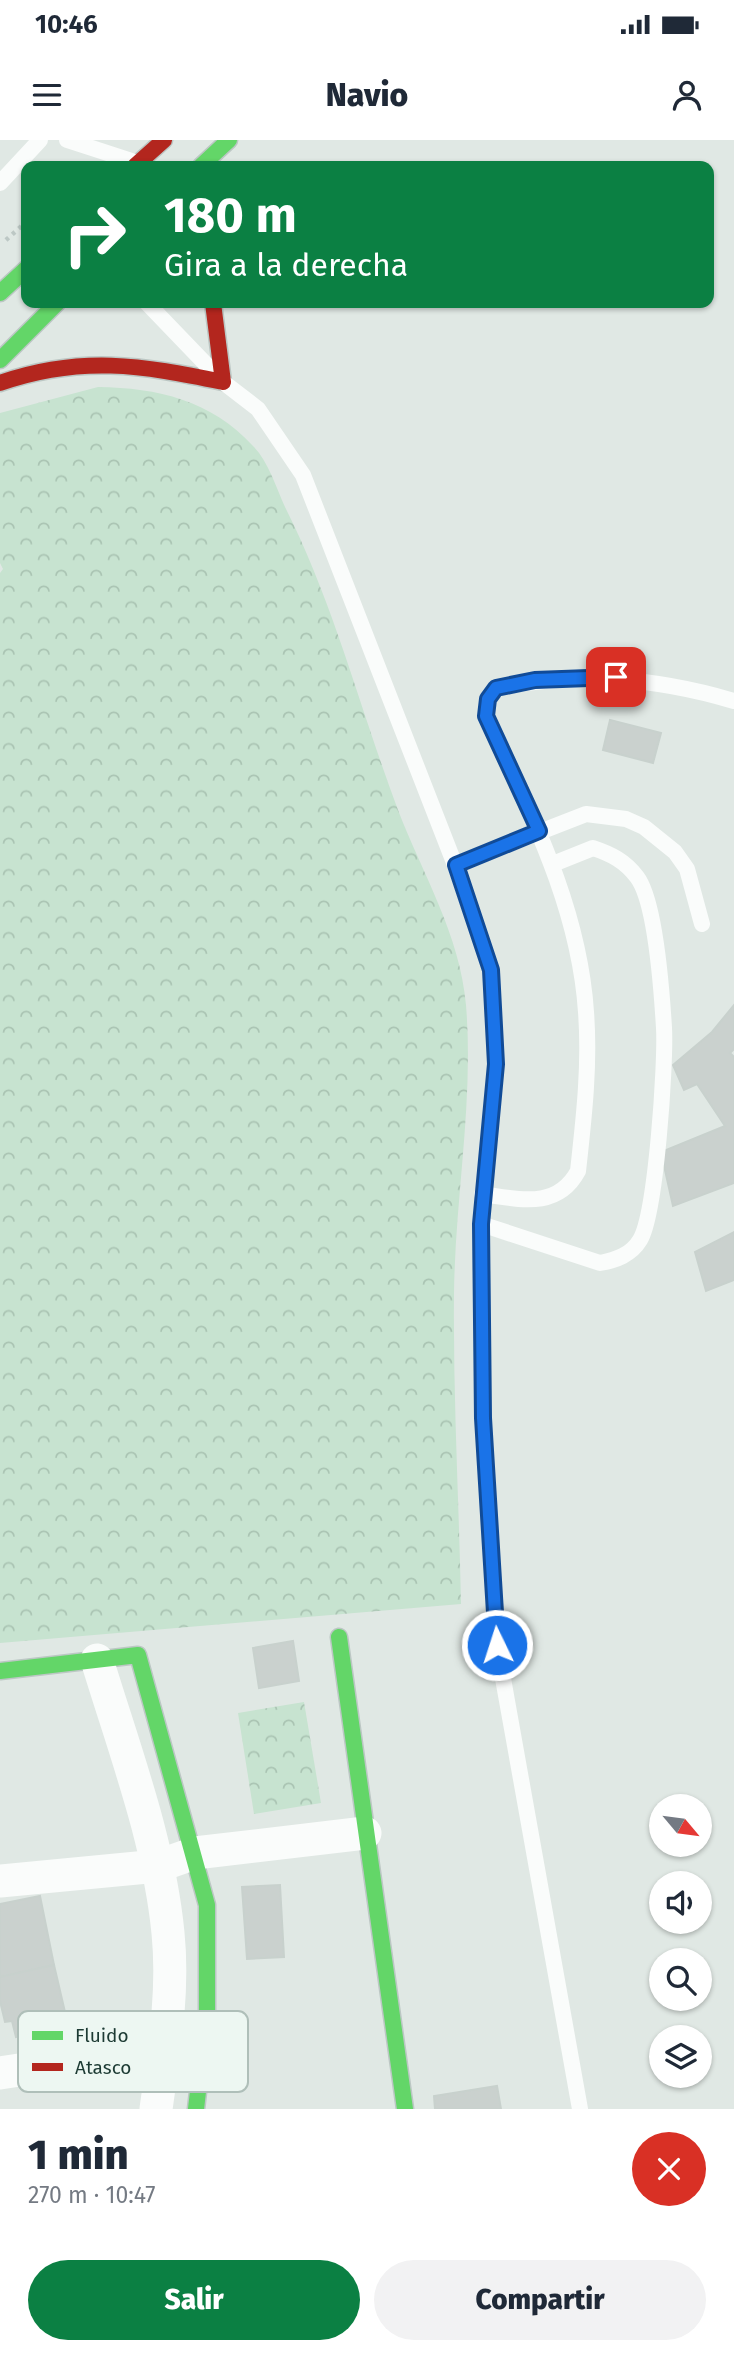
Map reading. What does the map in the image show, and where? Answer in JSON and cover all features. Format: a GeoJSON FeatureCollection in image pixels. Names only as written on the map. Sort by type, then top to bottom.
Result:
{"type":"FeatureCollection","features":[{"type":"Feature","properties":{"kind":"main road"},"geometry":{"type":"LineString","coordinates":[[140,161],[164,140]]}},
{"type":"Feature","properties":{"kind":"main road"},"geometry":{"type":"LineString","coordinates":[[206,161],[229,140]]}},
{"type":"Feature","properties":{"kind":"main road"},"geometry":{"type":"LineString","coordinates":[[237,157],[247,140]]}},
{"type":"Feature","properties":{"kind":"main road"},"geometry":{"type":"LineString","coordinates":[[0,293],[21,274]]}},
{"type":"Feature","properties":{"kind":"main road"},"geometry":{"type":"LineString","coordinates":[[0,360],[52,308]]}},
{"type":"Feature","properties":{"kind":"main road"},"geometry":{"type":"LineString","coordinates":[[0,383],[29,371],[86,361],[146,365],[223,382],[214,308]]}},
{"type":"Feature","properties":{"kind":"main road"},"geometry":{"type":"LineString","coordinates":[[339,1637],[405,2109]]}},
{"type":"Feature","properties":{"kind":"main road"},"geometry":{"type":"LineString","coordinates":[[0,1671],[138,1656],[195,1853],[207,1905],[204,2011]]}},
{"type":"Feature","properties":{"kind":"street"},"geometry":{"type":"LineString","coordinates":[[97,1660],[158,1866],[168,1934],[170,1977],[167,2011]]}},
{"type":"Feature","properties":{"kind":"street"},"geometry":{"type":"LineString","coordinates":[[0,1881],[158,1866],[195,1853],[365,1833]]}},
{"type":"Feature","properties":{"kind":"street"},"geometry":{"type":"LineString","coordinates":[[0,2073],[18,2071]]}},
{"type":"Feature","properties":{"kind":"lane"},"geometry":{"type":"LineString","coordinates":[[0,183],[40,140]]}},
{"type":"Feature","properties":{"kind":"lane"},"geometry":{"type":"LineString","coordinates":[[67,140],[127,161]]}},
{"type":"Feature","properties":{"kind":"lane"},"geometry":{"type":"LineString","coordinates":[[152,308],[223,382],[258,409],[303,475],[456,865],[491,970],[496,1064],[481,1224],[483,1418],[497,1645],[580,2109]]}},
{"type":"Feature","properties":{"kind":"lane"},"geometry":{"type":"LineString","coordinates":[[482,1194],[541,1200],[567,1187],[578,1171],[587,1085],[586,1009],[575,935],[553,864],[486,716],[488,699],[496,688],[535,680],[616,677],[685,687],[734,701]]}},
{"type":"Feature","properties":{"kind":"lane"},"geometry":{"type":"LineString","coordinates":[[456,865],[586,814],[626,819],[661,838],[687,869],[702,923]]}},
{"type":"Feature","properties":{"kind":"lane"},"geometry":{"type":"LineString","coordinates":[[481,1224],[600,1262],[613,1261],[634,1248],[642,1238],[655,1172],[664,1031],[653,925],[638,878],[616,856],[593,848],[553,864]]}},
{"type":"Feature","properties":{"kind":"path"},"geometry":{"type":"LineString","coordinates":[[0,246],[21,227]]}},
{"type":"Feature","properties":{"kind":"green space"},"geometry":{"type":"Polygon","coordinates":[[[98,387],[142,390],[201,407],[237,430],[263,459],[318,581],[398,810],[439,906],[456,954],[466,1005],[468,1041],[454,1294],[461,1604],[0,1643],[0,573],[3,569],[0,563],[0,413],[98,387]]]}},
{"type":"Feature","properties":{"kind":"green space"},"geometry":{"type":"Polygon","coordinates":[[[304,1702],[321,1803],[254,1814],[238,1713],[304,1702]]]}},
{"type":"Feature","properties":{"kind":"building"},"geometry":{"type":"Polygon","coordinates":[[[610,720],[661,733],[653,763],[603,750],[610,720]]]}},
{"type":"Feature","properties":{"kind":"building"},"geometry":{"type":"Polygon","coordinates":[[[734,1005],[734,1049],[730,1053],[734,1057],[734,1183],[673,1206],[661,1152],[725,1126],[697,1084],[684,1090],[673,1065],[712,1032],[734,1005]]]}},
{"type":"Feature","properties":{"kind":"building"},"geometry":{"type":"Polygon","coordinates":[[[734,1232],[734,1280],[706,1291],[695,1252],[734,1232]]]}},
{"type":"Feature","properties":{"kind":"building"},"geometry":{"type":"Polygon","coordinates":[[[293,1641],[299,1681],[259,1688],[253,1648],[293,1641]]]}},
{"type":"Feature","properties":{"kind":"building"},"geometry":{"type":"Polygon","coordinates":[[[280,1885],[284,1957],[247,1959],[242,1887],[280,1885]]]}},
{"type":"Feature","properties":{"kind":"building"},"geometry":{"type":"Polygon","coordinates":[[[40,1896],[54,1965],[0,1977],[0,1904],[40,1896]]]}},
{"type":"Feature","properties":{"kind":"building"},"geometry":{"type":"Polygon","coordinates":[[[54,1965],[65,2011],[18,2011],[16,2037],[12,2021],[5,2022],[0,2001],[0,1977],[54,1965]]]}},
{"type":"Feature","properties":{"kind":"building"},"geometry":{"type":"Polygon","coordinates":[[[497,2086],[501,2109],[435,2109],[434,2096],[497,2086]]]}},
{"type":"Feature","properties":{"kind":"traffic: fast"},"geometry":{"type":"LineString","coordinates":[[206,161],[229,140]]}},
{"type":"Feature","properties":{"kind":"traffic: fast"},"geometry":{"type":"LineString","coordinates":[[0,293],[21,274]]}},
{"type":"Feature","properties":{"kind":"traffic: fast"},"geometry":{"type":"LineString","coordinates":[[0,360],[52,308]]}},
{"type":"Feature","properties":{"kind":"traffic: fast"},"geometry":{"type":"LineString","coordinates":[[339,1637],[405,2109]]}},
{"type":"Feature","properties":{"kind":"traffic: fast"},"geometry":{"type":"LineString","coordinates":[[0,1671],[138,1655],[207,1905],[207,2011]]}},
{"type":"Feature","properties":{"kind":"traffic: fast"},"geometry":{"type":"LineString","coordinates":[[196,2109],[198,2092]]}},
{"type":"Feature","properties":{"kind":"traffic: jam"},"geometry":{"type":"LineString","coordinates":[[141,161],[164,140]]}},
{"type":"Feature","properties":{"kind":"traffic: jam"},"geometry":{"type":"LineString","coordinates":[[0,383],[29,374],[84,366],[138,367],[223,382],[214,308]]}},
{"type":"Feature","properties":{"kind":"route"},"geometry":{"type":"LineString","coordinates":[[497,1645],[483,1418],[481,1224],[496,1064],[495,1041],[491,970],[456,865],[539,831],[486,716],[491,693],[496,688],[535,680],[616,677]]}}]}
